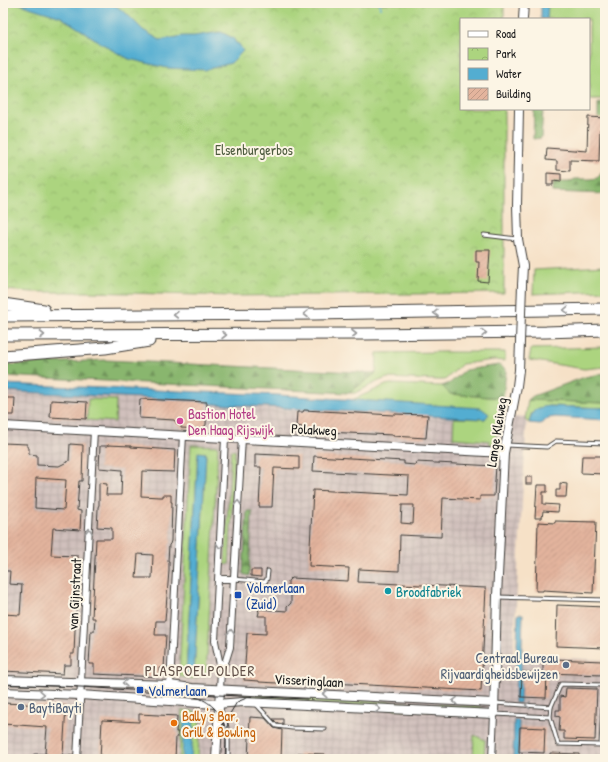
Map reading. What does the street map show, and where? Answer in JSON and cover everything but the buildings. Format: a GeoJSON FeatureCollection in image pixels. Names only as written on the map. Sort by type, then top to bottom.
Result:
{"type":"FeatureCollection","features":[{"type":"Feature","properties":{"kind":"highway"},"geometry":{"type":"LineString","coordinates":[[3,304],[80,316]]}},
{"type":"Feature","properties":{"kind":"highway"},"geometry":{"type":"LineString","coordinates":[[3,316],[316,314],[605,309]]}},
{"type":"Feature","properties":{"kind":"highway"},"geometry":{"type":"LineString","coordinates":[[3,335],[491,333],[605,330]]}},
{"type":"Feature","properties":{"kind":"highway"},"geometry":{"type":"LineString","coordinates":[[3,356],[105,348],[185,335]]}},
{"type":"Feature","properties":{"kind":"street"},"geometry":{"type":"LineString","coordinates":[[523,18],[524,3]]}},
{"type":"Feature","properties":{"kind":"street","name":"Lange Kleiweg"},"geometry":{"type":"LineString","coordinates":[[492,759],[496,596],[505,449],[519,370],[523,266],[518,239],[517,205],[519,110]]}},
{"type":"Feature","properties":{"kind":"street","name":"Polakweg"},"geometry":{"type":"LineString","coordinates":[[3,426],[225,438],[505,449]]}},
{"type":"Feature","properties":{"kind":"street","name":"van Gijnstraat"},"geometry":{"type":"LineString","coordinates":[[78,758],[94,430]]}},
{"type":"Feature","properties":{"kind":"street"},"geometry":{"type":"LineString","coordinates":[[170,685],[183,435]]}},
{"type":"Feature","properties":{"kind":"street"},"geometry":{"type":"LineString","coordinates":[[216,759],[221,670],[215,641],[225,438]]}},
{"type":"Feature","properties":{"kind":"street"},"geometry":{"type":"LineString","coordinates":[[221,670],[230,647],[242,438]]}},
{"type":"Feature","properties":{"kind":"street"},"geometry":{"type":"LineString","coordinates":[[218,579],[234,579]]}},
{"type":"Feature","properties":{"kind":"street","name":"Visseringlaan"},"geometry":{"type":"LineString","coordinates":[[3,680],[170,685],[192,688],[494,703]]}},
{"type":"Feature","properties":{"kind":"street","name":"Visseringlaan"},"geometry":{"type":"LineString","coordinates":[[3,692],[80,695],[218,706],[237,702],[494,714]]}},
{"type":"Feature","properties":{"kind":"lane"},"geometry":{"type":"LineString","coordinates":[[484,235],[518,239]]}},
{"type":"Feature","properties":{"kind":"lane"},"geometry":{"type":"LineString","coordinates":[[505,449],[547,447],[556,441],[605,443]]}},
{"type":"Feature","properties":{"kind":"lane"},"geometry":{"type":"LineString","coordinates":[[234,579],[265,582],[268,571]]}},
{"type":"Feature","properties":{"kind":"lane"},"geometry":{"type":"LineString","coordinates":[[496,596],[605,600]]}},
{"type":"Feature","properties":{"kind":"lane"},"geometry":{"type":"LineString","coordinates":[[561,684],[604,685],[601,745],[558,744],[550,717],[551,707],[561,684]]}},
{"type":"Feature","properties":{"kind":"lane"},"geometry":{"type":"LineString","coordinates":[[255,703],[276,726],[325,729]]}},
{"type":"Feature","properties":{"kind":"lane"},"geometry":{"type":"LineString","coordinates":[[494,703],[551,707]]}},
{"type":"Feature","properties":{"kind":"lane"},"geometry":{"type":"LineString","coordinates":[[218,706],[227,725],[228,759]]}},
{"type":"Feature","properties":{"kind":"lane"},"geometry":{"type":"LineString","coordinates":[[494,714],[550,717]]}},
{"type":"Feature","properties":{"kind":"lane"},"geometry":{"type":"LineString","coordinates":[[35,756],[45,756]]}},
{"type":"Feature","properties":{"kind":"lane"},"geometry":{"type":"LineString","coordinates":[[63,757],[78,758]]}},
{"type":"Feature","properties":{"kind":"shaded area","name":"PLASPOELPOLDER"},"geometry":{"type":"Polygon","coordinates":[[[3,391],[462,412],[509,418],[527,416],[513,655],[605,660],[605,759],[3,759],[3,391]]]}},
{"type":"Feature","properties":{"kind":"green space","name":"Elsenburgerbos"},"geometry":{"type":"Polygon","coordinates":[[[3,3],[504,3],[504,18],[460,18],[460,110],[504,110],[504,293],[232,296],[33,292],[3,290],[3,3]]]}},
{"type":"Feature","properties":{"kind":"green space"},"geometry":{"type":"Polygon","coordinates":[[[547,3],[605,3],[605,99],[590,99],[590,18],[547,18],[547,3]]]}},
{"type":"Feature","properties":{"kind":"green space"},"geometry":{"type":"Polygon","coordinates":[[[598,102],[605,103],[605,128],[598,121],[598,102]]]}},
{"type":"Feature","properties":{"kind":"green space"},"geometry":{"type":"Polygon","coordinates":[[[534,110],[545,110],[543,112],[541,138],[533,139],[534,110]]]}},
{"type":"Feature","properties":{"kind":"green space"},"geometry":{"type":"Polygon","coordinates":[[[605,159],[605,194],[552,192],[552,182],[569,182],[575,179],[597,178],[603,170],[605,159]]]}},
{"type":"Feature","properties":{"kind":"green space"},"geometry":{"type":"Polygon","coordinates":[[[605,266],[605,291],[533,294],[534,270],[605,266]]]}},
{"type":"Feature","properties":{"kind":"green space"},"geometry":{"type":"Polygon","coordinates":[[[605,347],[605,367],[584,369],[529,360],[531,349],[605,347]]]}},
{"type":"Feature","properties":{"kind":"green space"},"geometry":{"type":"Polygon","coordinates":[[[505,352],[505,361],[493,360],[462,364],[445,380],[387,378],[355,393],[349,393],[376,373],[377,353],[505,352]]]}},
{"type":"Feature","properties":{"kind":"green space"},"geometry":{"type":"Polygon","coordinates":[[[106,360],[376,373],[349,393],[3,376],[3,365],[106,360]]]}},
{"type":"Feature","properties":{"kind":"green space"},"geometry":{"type":"Polygon","coordinates":[[[499,365],[505,369],[506,372],[503,398],[450,394],[442,386],[450,383],[465,370],[499,365]]]}},
{"type":"Feature","properties":{"kind":"green space"},"geometry":{"type":"Polygon","coordinates":[[[605,373],[605,403],[528,400],[533,396],[585,377],[605,373]]]}},
{"type":"Feature","properties":{"kind":"green space"},"geometry":{"type":"Polygon","coordinates":[[[391,384],[442,386],[451,394],[503,398],[494,444],[489,444],[490,441],[453,438],[454,418],[485,419],[352,400],[391,384]]]}},
{"type":"Feature","properties":{"kind":"green space"},"geometry":{"type":"Polygon","coordinates":[[[88,399],[116,400],[115,422],[87,420],[88,399]]]}},
{"type":"Feature","properties":{"kind":"green space"},"geometry":{"type":"Polygon","coordinates":[[[528,400],[605,403],[605,408],[549,406],[534,411],[531,414],[529,423],[525,420],[528,400]]]}},
{"type":"Feature","properties":{"kind":"green space"},"geometry":{"type":"Polygon","coordinates":[[[191,445],[218,446],[206,675],[191,679],[179,676],[191,445]],[[198,453],[186,673],[194,674],[206,453],[198,453]]]}},
{"type":"Feature","properties":{"kind":"green space"},"geometry":{"type":"Polygon","coordinates":[[[231,450],[235,450],[229,564],[225,565],[231,450]]]}},
{"type":"Feature","properties":{"kind":"green space"},"geometry":{"type":"Polygon","coordinates":[[[247,511],[252,511],[249,576],[243,574],[247,511]]]}},
{"type":"Feature","properties":{"kind":"green space"},"geometry":{"type":"Polygon","coordinates":[[[245,694],[482,707],[482,713],[245,701],[245,694]]]}},
{"type":"Feature","properties":{"kind":"green space"},"geometry":{"type":"Polygon","coordinates":[[[182,710],[193,711],[200,717],[198,759],[179,759],[182,710]]]}},
{"type":"Feature","properties":{"kind":"green space"},"geometry":{"type":"Polygon","coordinates":[[[474,735],[485,740],[484,759],[473,759],[474,735]]]}},
{"type":"Feature","properties":{"kind":"water"},"geometry":{"type":"Polygon","coordinates":[[[18,3],[112,3],[126,13],[143,30],[160,40],[221,32],[233,38],[243,51],[231,63],[205,70],[167,68],[129,59],[112,50],[61,17],[18,3]]]}},
{"type":"Feature","properties":{"kind":"water"},"geometry":{"type":"Polygon","coordinates":[[[541,3],[548,3],[547,18],[541,18],[541,3]]]}},
{"type":"Feature","properties":{"kind":"water"},"geometry":{"type":"Polygon","coordinates":[[[3,384],[278,395],[481,408],[489,414],[485,419],[213,404],[201,401],[3,391],[3,384]]]}},
{"type":"Feature","properties":{"kind":"water"},"geometry":{"type":"Polygon","coordinates":[[[549,406],[605,408],[605,420],[555,417],[549,418],[540,424],[529,423],[535,410],[549,406]]]}},
{"type":"Feature","properties":{"kind":"water"},"geometry":{"type":"Polygon","coordinates":[[[198,452],[206,453],[194,674],[186,673],[198,452]]]}},
{"type":"Feature","properties":{"kind":"water"},"geometry":{"type":"Polygon","coordinates":[[[518,614],[523,614],[520,703],[515,703],[518,614]]]}},
{"type":"Feature","properties":{"kind":"water"},"geometry":{"type":"Polygon","coordinates":[[[184,717],[194,717],[191,759],[182,759],[184,717]]]}},
{"type":"Feature","properties":{"kind":"water"},"geometry":{"type":"Polygon","coordinates":[[[514,720],[519,720],[518,759],[513,759],[514,720]]]}},
{"type":"Feature","properties":{"kind":"waterway"},"geometry":{"type":"LineString","coordinates":[[380,3],[380,8]]}},
{"type":"Feature","properties":{"kind":"tram line"},"geometry":{"type":"LineString","coordinates":[[3,684],[307,699]]}},
{"type":"Feature","properties":{"kind":"tram line"},"geometry":{"type":"LineString","coordinates":[[195,697],[210,704],[222,720],[226,732],[225,759]]}},
{"type":"Feature","properties":{"kind":"tram line"},"geometry":{"type":"LineString","coordinates":[[227,729],[228,717],[237,702],[249,697]]}},
{"type":"Feature","properties":{"kind":"place","name":"Bastion Hotel Den Haag Rijswijk"},"geometry":{"type":"Point","coordinates":[180,421]}},
{"type":"Feature","properties":{"kind":"place","name":"Broodfabriek"},"geometry":{"type":"Point","coordinates":[388,591]}},
{"type":"Feature","properties":{"kind":"place","name":"Volmerlaan (Zuid)"},"geometry":{"type":"Point","coordinates":[238,595]}},
{"type":"Feature","properties":{"kind":"place","name":"Centraal Bureau Rijvaardigheidsbewijzen"},"geometry":{"type":"Point","coordinates":[566,665]}},
{"type":"Feature","properties":{"kind":"place","name":"Volmerlaan"},"geometry":{"type":"Point","coordinates":[140,690]}},
{"type":"Feature","properties":{"kind":"place","name":"BaytiBayti"},"geometry":{"type":"Point","coordinates":[21,707]}},
{"type":"Feature","properties":{"kind":"place","name":"Bally's Bar, Grill & Bowling"},"geometry":{"type":"Point","coordinates":[174,723]}},
{"type":"Feature","properties":{"kind":"district","name":"PLASPOELPOLDER"},"geometry":{"type":"Point","coordinates":[200,670]}}]}
